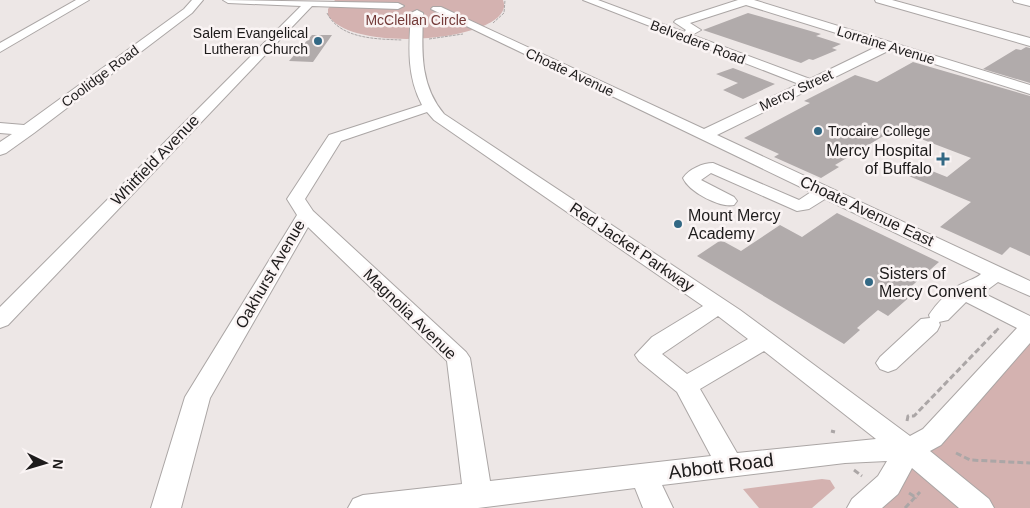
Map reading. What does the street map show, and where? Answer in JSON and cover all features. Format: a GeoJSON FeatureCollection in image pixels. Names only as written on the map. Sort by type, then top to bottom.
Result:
{"type":"FeatureCollection","features":[{"type":"Feature","properties":{"kind":"street"},"geometry":{"type":"LineString","coordinates":[[0,48],[84,0]]}},
{"type":"Feature","properties":{"kind":"street","name":"Coolidge Road"},"geometry":{"type":"LineString","coordinates":[[0,141],[22,129],[188,11],[197,0]]}},
{"type":"Feature","properties":{"kind":"street"},"geometry":{"type":"LineString","coordinates":[[228,0],[310,1],[398,6],[401,11],[435,2]]}},
{"type":"Feature","properties":{"kind":"street","name":"Belvedere Road"},"geometry":{"type":"LineString","coordinates":[[588,0],[808,83]]}},
{"type":"Feature","properties":{"kind":"street"},"geometry":{"type":"LineString","coordinates":[[880,0],[1030,42]]}},
{"type":"Feature","properties":{"kind":"street"},"geometry":{"type":"LineString","coordinates":[[1018,0],[1030,3]]}},
{"type":"Feature","properties":{"kind":"street","name":"Whitfield Avenue"},"geometry":{"type":"LineString","coordinates":[[0,320],[310,1]]}},
{"type":"Feature","properties":{"kind":"street","name":"Choate Avenue"},"geometry":{"type":"LineString","coordinates":[[435,2],[704,134]]}},
{"type":"Feature","properties":{"kind":"street"},"geometry":{"type":"LineString","coordinates":[[681,35],[745,12],[741,2]]}},
{"type":"Feature","properties":{"kind":"street","name":"Lorraine Avenue"},"geometry":{"type":"LineString","coordinates":[[741,2],[1030,90]]}},
{"type":"Feature","properties":{"kind":"street","name":"Red Jacket Parkway"},"geometry":{"type":"LineString","coordinates":[[413,7],[416,79],[429,107],[439,117],[718,306],[765,340],[909,449],[979,508]]}},
{"type":"Feature","properties":{"kind":"street","name":"Mercy Street"},"geometry":{"type":"LineString","coordinates":[[704,134],[889,46]]}},
{"type":"Feature","properties":{"kind":"street","name":"Oakhurst Avenue"},"geometry":{"type":"LineString","coordinates":[[166,508],[198,396],[306,216],[296,199],[335,138],[429,107]]}},
{"type":"Feature","properties":{"kind":"street"},"geometry":{"type":"LineString","coordinates":[[0,128],[22,129]]}},
{"type":"Feature","properties":{"kind":"street","name":"Coolidge Road"},"geometry":{"type":"LineString","coordinates":[[0,150],[22,129]]}},
{"type":"Feature","properties":{"kind":"street","name":"Choate Avenue East"},"geometry":{"type":"LineString","coordinates":[[704,134],[1030,289]]}},
{"type":"Feature","properties":{"kind":"street"},"geometry":{"type":"LineString","coordinates":[[728,201],[694,183],[692,178],[708,168],[713,168],[797,206],[803,205],[825,191]]}},
{"type":"Feature","properties":{"kind":"street","name":"Magnolia Avenue"},"geometry":{"type":"LineString","coordinates":[[306,216],[458,358],[478,494]]}},
{"type":"Feature","properties":{"kind":"street"},"geometry":{"type":"LineString","coordinates":[[888,363],[968,290],[979,286],[990,270]]}},
{"type":"Feature","properties":{"kind":"street"},"geometry":{"type":"LineString","coordinates":[[968,290],[1024,323]]}},
{"type":"Feature","properties":{"kind":"street"},"geometry":{"type":"LineString","coordinates":[[718,306],[660,342],[648,355],[686,386],[729,464]]}},
{"type":"Feature","properties":{"kind":"street","name":"Abbott Road"},"geometry":{"type":"LineString","coordinates":[[363,508],[729,464],[845,452],[909,449],[932,437],[1024,323]]}},
{"type":"Feature","properties":{"kind":"street"},"geometry":{"type":"LineString","coordinates":[[686,386],[765,340]]}},
{"type":"Feature","properties":{"kind":"street"},"geometry":{"type":"LineString","coordinates":[[862,508],[888,485],[909,449]]}},
{"type":"Feature","properties":{"kind":"street"},"geometry":{"type":"LineString","coordinates":[[644,475],[658,508]]}},
{"type":"Feature","properties":{"kind":"path"},"geometry":{"type":"LineString","coordinates":[[488,26],[504,14],[507,5],[505,0]]}},
{"type":"Feature","properties":{"kind":"path"},"geometry":{"type":"LineString","coordinates":[[328,10],[327,15],[332,23],[350,32],[369,37],[407,40]]}},
{"type":"Feature","properties":{"kind":"path"},"geometry":{"type":"LineString","coordinates":[[428,40],[471,32]]}},
{"type":"Feature","properties":{"kind":"path"},"geometry":{"type":"LineString","coordinates":[[907,421],[908,416],[914,416],[1024,323]]}},
{"type":"Feature","properties":{"kind":"path"},"geometry":{"type":"LineString","coordinates":[[956,453],[958,458],[970,460],[1030,463]]}},
{"type":"Feature","properties":{"kind":"path"},"geometry":{"type":"LineString","coordinates":[[856,473],[862,476]]}},
{"type":"Feature","properties":{"kind":"path"},"geometry":{"type":"LineString","coordinates":[[905,508],[917,498],[920,492]]}},
{"type":"Feature","properties":{"kind":"path"},"geometry":{"type":"LineString","coordinates":[[910,493],[917,498]]}},
{"type":"Feature","properties":{"kind":"green space","name":"McClellan Circle"},"geometry":{"type":"Polygon","coordinates":[[[335,0],[503,0],[501,14],[486,25],[461,33],[431,38],[398,39],[368,36],[343,28],[328,15],[328,9],[335,0]]]}},
{"type":"Feature","properties":{"kind":"green space"},"geometry":{"type":"Polygon","coordinates":[[[1030,343],[1030,508],[868,508],[940,441],[1030,343]]]}},
{"type":"Feature","properties":{"kind":"green space"},"geometry":{"type":"Polygon","coordinates":[[[822,479],[830,480],[835,488],[812,508],[759,508],[743,489],[822,479]]]}},
{"type":"Feature","properties":{"kind":"building"},"geometry":{"type":"Polygon","coordinates":[[[748,13],[821,34],[816,36],[841,44],[832,48],[837,50],[801,63],[703,30],[748,13]]]}},
{"type":"Feature","properties":{"kind":"building"},"geometry":{"type":"Polygon","coordinates":[[[312,35],[332,35],[313,62],[289,61],[312,35]]]}},
{"type":"Feature","properties":{"kind":"building"},"geometry":{"type":"Polygon","coordinates":[[[1026,47],[1030,48],[1030,83],[983,69],[1016,49],[1021,50],[1026,47]]]}},
{"type":"Feature","properties":{"kind":"building","name":"Mercy Hospital of Buffalo"},"geometry":{"type":"Polygon","coordinates":[[[913,62],[1030,96],[1030,256],[1010,247],[1002,255],[940,227],[971,202],[904,174],[917,165],[947,177],[971,158],[895,129],[835,165],[839,167],[821,178],[774,157],[779,154],[744,138],[810,103],[804,101],[855,75],[877,82],[913,62]]]}},
{"type":"Feature","properties":{"kind":"building"},"geometry":{"type":"Polygon","coordinates":[[[733,68],[775,84],[743,99],[723,90],[738,83],[716,74],[733,68]]]}},
{"type":"Feature","properties":{"kind":"building","name":"Sisters of Mercy Convent"},"geometry":{"type":"Polygon","coordinates":[[[837,213],[939,262],[906,291],[913,294],[888,316],[878,310],[857,328],[860,330],[844,344],[697,256],[721,240],[741,251],[780,225],[802,237],[837,213]]]}},
{"type":"Feature","properties":{"kind":"place","name":"Salem Evangelical Lutheran Church"},"geometry":{"type":"Point","coordinates":[318,41]}},
{"type":"Feature","properties":{"kind":"place","name":"Trocaire College"},"geometry":{"type":"Point","coordinates":[818,131]}},
{"type":"Feature","properties":{"kind":"place","name":"Mercy Hospital of Buffalo"},"geometry":{"type":"Point","coordinates":[943,159]}},
{"type":"Feature","properties":{"kind":"place","name":"Mount Mercy Academy"},"geometry":{"type":"Point","coordinates":[678,224]}},
{"type":"Feature","properties":{"kind":"place","name":"Sisters of Mercy Convent"},"geometry":{"type":"Point","coordinates":[869,282]}}]}
